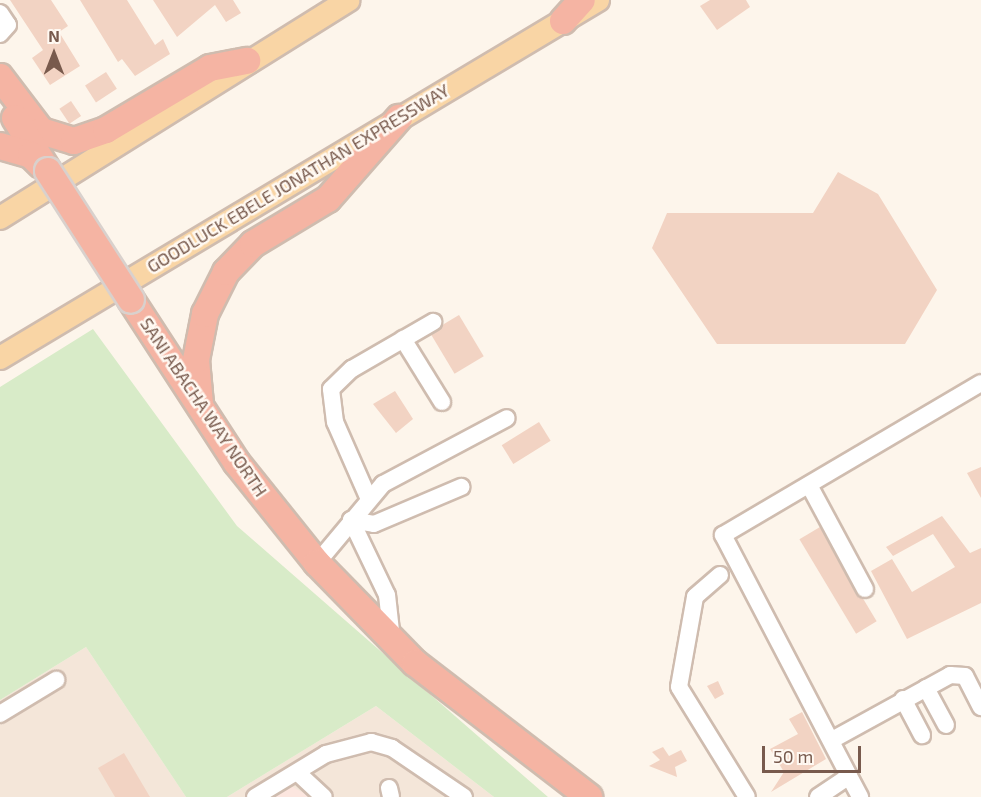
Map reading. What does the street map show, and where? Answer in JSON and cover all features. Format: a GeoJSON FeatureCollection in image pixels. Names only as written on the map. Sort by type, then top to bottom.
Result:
{"type":"FeatureCollection","features":[{"type":"Feature","properties":{"kind":"highway"},"geometry":{"type":"LineString","coordinates":[[563,21],[582,0]]}},
{"type":"Feature","properties":{"kind":"highway"},"geometry":{"type":"LineString","coordinates":[[0,77],[41,131],[62,141],[92,137],[210,68],[247,61]]}},
{"type":"Feature","properties":{"kind":"highway","name":"SANI ABACHA WAY NORTH"},"geometry":{"type":"LineString","coordinates":[[0,95],[200,408],[317,563],[392,640],[589,797]]}},
{"type":"Feature","properties":{"kind":"highway"},"geometry":{"type":"LineString","coordinates":[[200,408],[196,360],[205,314],[226,272],[253,244],[328,199],[399,118]]}},
{"type":"Feature","properties":{"kind":"highway"},"geometry":{"type":"LineString","coordinates":[[0,146],[31,155],[48,171]]}},
{"type":"Feature","properties":{"kind":"main road"},"geometry":{"type":"LineString","coordinates":[[0,218],[247,61],[349,0]]}},
{"type":"Feature","properties":{"kind":"main road","name":"GOODLUCK EBELE JONATHAN EXPRESSWAY"},"geometry":{"type":"LineString","coordinates":[[0,358],[598,0]]}},
{"type":"Feature","properties":{"kind":"lane"},"geometry":{"type":"LineString","coordinates":[[0,13],[8,24],[0,34]]}},
{"type":"Feature","properties":{"kind":"lane"},"geometry":{"type":"LineString","coordinates":[[368,497],[330,408],[331,389],[341,376],[433,322]]}},
{"type":"Feature","properties":{"kind":"lane"},"geometry":{"type":"LineString","coordinates":[[404,339],[442,402]]}},
{"type":"Feature","properties":{"kind":"lane"},"geometry":{"type":"LineString","coordinates":[[860,797],[832,740],[723,543],[729,529],[810,485],[981,383]]}},
{"type":"Feature","properties":{"kind":"lane"},"geometry":{"type":"LineString","coordinates":[[317,563],[368,497],[401,472],[507,418]]}},
{"type":"Feature","properties":{"kind":"lane"},"geometry":{"type":"LineString","coordinates":[[810,485],[865,589]]}},
{"type":"Feature","properties":{"kind":"lane"},"geometry":{"type":"LineString","coordinates":[[351,520],[374,524],[461,487]]}},
{"type":"Feature","properties":{"kind":"lane"},"geometry":{"type":"LineString","coordinates":[[351,520],[387,595],[392,640]]}},
{"type":"Feature","properties":{"kind":"lane"},"geometry":{"type":"LineString","coordinates":[[720,575],[695,597],[679,687],[747,797]]}},
{"type":"Feature","properties":{"kind":"lane"},"geometry":{"type":"LineString","coordinates":[[832,740],[950,675],[964,676],[981,707]]}},
{"type":"Feature","properties":{"kind":"lane"},"geometry":{"type":"LineString","coordinates":[[0,714],[56,680]]}},
{"type":"Feature","properties":{"kind":"lane"},"geometry":{"type":"LineString","coordinates":[[926,688],[946,725]]}},
{"type":"Feature","properties":{"kind":"lane"},"geometry":{"type":"LineString","coordinates":[[903,699],[922,735]]}},
{"type":"Feature","properties":{"kind":"lane"},"geometry":{"type":"LineString","coordinates":[[255,797],[345,746],[382,743],[464,797]]}},
{"type":"Feature","properties":{"kind":"lane"},"geometry":{"type":"LineString","coordinates":[[298,773],[324,797]]}},
{"type":"Feature","properties":{"kind":"lane"},"geometry":{"type":"LineString","coordinates":[[818,797],[849,776]]}},
{"type":"Feature","properties":{"kind":"shaded area"},"geometry":{"type":"Polygon","coordinates":[[[86,647],[186,797],[0,797],[0,700],[86,647]]]}},
{"type":"Feature","properties":{"kind":"shaded area"},"geometry":{"type":"Polygon","coordinates":[[[376,706],[494,797],[227,797],[376,706]]]}},
{"type":"Feature","properties":{"kind":"shaded area"},"geometry":{"type":"Polygon","coordinates":[[[291,786],[311,797],[271,797],[291,786]]]}},
{"type":"Feature","properties":{"kind":"green space"},"geometry":{"type":"Polygon","coordinates":[[[93,329],[237,526],[548,797],[494,797],[376,706],[227,797],[186,797],[86,647],[0,700],[0,387],[93,329]]]}},
{"type":"Feature","properties":{"kind":"building"},"geometry":{"type":"Polygon","coordinates":[[[10,0],[51,0],[68,26],[59,32],[80,66],[50,85],[32,58],[43,50],[10,0]]]}},
{"type":"Feature","properties":{"kind":"building"},"geometry":{"type":"Polygon","coordinates":[[[80,0],[127,0],[155,45],[163,39],[170,54],[135,76],[122,59],[118,62],[80,0]]]}},
{"type":"Feature","properties":{"kind":"building"},"geometry":{"type":"Polygon","coordinates":[[[153,0],[233,0],[241,13],[226,22],[215,5],[177,37],[153,0]]]}},
{"type":"Feature","properties":{"kind":"building"},"geometry":{"type":"Polygon","coordinates":[[[710,0],[746,0],[750,7],[717,30],[700,6],[710,0]]]}},
{"type":"Feature","properties":{"kind":"building"},"geometry":{"type":"Polygon","coordinates":[[[106,72],[117,89],[96,102],[85,86],[106,72]]]}},
{"type":"Feature","properties":{"kind":"building"},"geometry":{"type":"Polygon","coordinates":[[[71,101],[81,116],[69,124],[59,109],[71,101]]]}},
{"type":"Feature","properties":{"kind":"building"},"geometry":{"type":"Polygon","coordinates":[[[838,172],[878,194],[937,290],[905,344],[717,344],[652,248],[667,213],[813,213],[838,172]]]}},
{"type":"Feature","properties":{"kind":"building"},"geometry":{"type":"Polygon","coordinates":[[[459,315],[484,356],[455,374],[430,333],[459,315]]]}},
{"type":"Feature","properties":{"kind":"building"},"geometry":{"type":"Polygon","coordinates":[[[395,391],[413,419],[396,433],[373,404],[395,391]]]}},
{"type":"Feature","properties":{"kind":"building"},"geometry":{"type":"Polygon","coordinates":[[[539,422],[551,441],[513,464],[502,445],[539,422]]]}},
{"type":"Feature","properties":{"kind":"building"},"geometry":{"type":"Polygon","coordinates":[[[981,467],[981,498],[967,473],[981,467]]]}},
{"type":"Feature","properties":{"kind":"building"},"geometry":{"type":"Polygon","coordinates":[[[942,516],[970,553],[981,548],[981,603],[907,639],[871,571],[892,559],[912,592],[955,567],[933,534],[893,556],[886,547],[942,516]]]}},
{"type":"Feature","properties":{"kind":"building"},"geometry":{"type":"Polygon","coordinates":[[[820,527],[877,621],[856,634],[799,539],[820,527]]]}},
{"type":"Feature","properties":{"kind":"building"},"geometry":{"type":"Polygon","coordinates":[[[718,681],[724,694],[715,699],[707,686],[718,681]]]}},
{"type":"Feature","properties":{"kind":"building"},"geometry":{"type":"Polygon","coordinates":[[[802,712],[826,759],[771,792],[784,772],[770,749],[798,734],[789,719],[802,712]]]}},
{"type":"Feature","properties":{"kind":"building"},"geometry":{"type":"Polygon","coordinates":[[[663,747],[669,756],[681,750],[687,761],[675,767],[677,777],[649,766],[660,760],[652,752],[663,747]]]}},
{"type":"Feature","properties":{"kind":"building"},"geometry":{"type":"Polygon","coordinates":[[[124,753],[150,797],[115,797],[98,768],[124,753]]]}}]}
